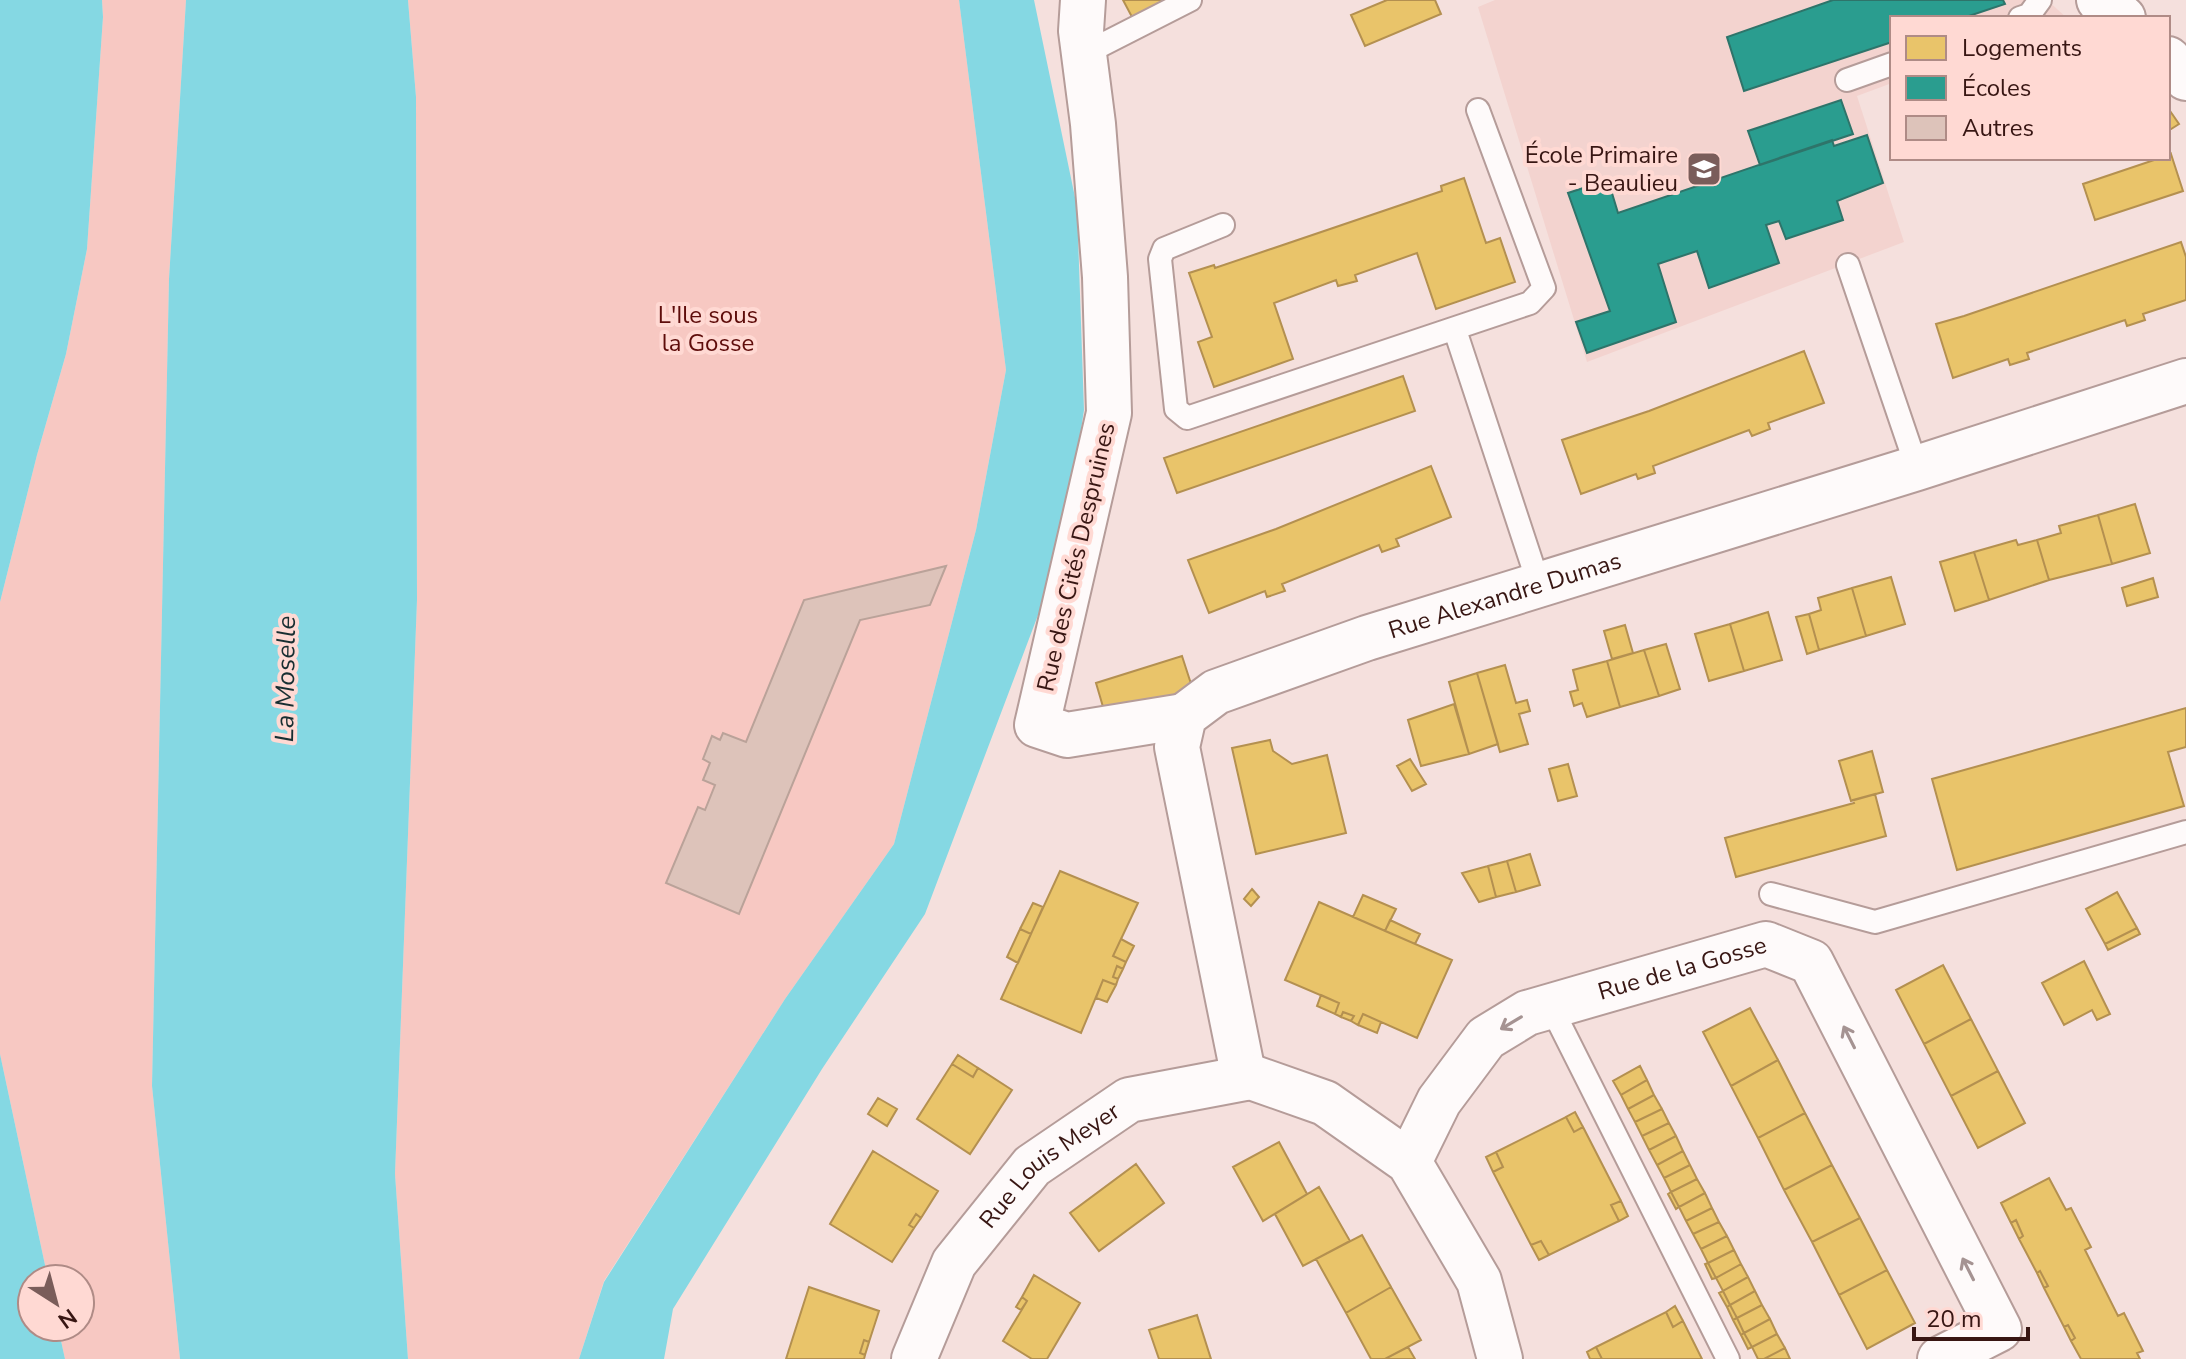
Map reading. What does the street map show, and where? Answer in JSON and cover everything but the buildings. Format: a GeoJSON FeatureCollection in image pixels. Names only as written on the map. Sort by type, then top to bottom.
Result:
{"type":"FeatureCollection","features":[{"type":"Feature","properties":{"kind":"street","name":"Rue des Cités Despruines"},"geometry":{"type":"LineString","coordinates":[[1083,0],[1081,31],[1093,124],[1105,277],[1109,413],[1037,725],[1067,735],[1184,716]]}},
{"type":"Feature","properties":{"kind":"street"},"geometry":{"type":"LineString","coordinates":[[2099,0],[2120,16]]}},
{"type":"Feature","properties":{"kind":"street"},"geometry":{"type":"LineString","coordinates":[[2170,61],[2186,78]]}},
{"type":"Feature","properties":{"kind":"street","name":"Rue Alexandre Dumas"},"geometry":{"type":"LineString","coordinates":[[1184,716],[1216,692],[1367,638],[1917,468],[2186,381]]}},
{"type":"Feature","properties":{"kind":"street"},"geometry":{"type":"LineString","coordinates":[[1184,716],[1177,747],[1244,1078]]}},
{"type":"Feature","properties":{"kind":"street","name":"Rue de la Gosse"},"geometry":{"type":"LineString","coordinates":[[1409,1162],[1439,1101],[1486,1038],[1527,1013],[1766,944],[1811,962],[2006,1344],[1940,1359]]}},
{"type":"Feature","properties":{"kind":"street","name":"Rue Louis Meyer"},"geometry":{"type":"LineString","coordinates":[[914,1359],[954,1263],[1032,1166],[1129,1100],[1251,1077],[1325,1103],[1409,1162],[1479,1281],[1500,1359]]}},
{"type":"Feature","properties":{"kind":"lane"},"geometry":{"type":"LineString","coordinates":[[1084,54],[1190,0]]}},
{"type":"Feature","properties":{"kind":"lane"},"geometry":{"type":"LineString","coordinates":[[2026,16],[2040,0]]}},
{"type":"Feature","properties":{"kind":"lane"},"geometry":{"type":"LineString","coordinates":[[1847,80],[1890,65]]}},
{"type":"Feature","properties":{"kind":"lane"},"geometry":{"type":"LineString","coordinates":[[1223,225],[1164,249],[1160,259],[1176,409],[1187,418],[1530,303],[1544,288],[1478,110]]}},
{"type":"Feature","properties":{"kind":"lane"},"geometry":{"type":"LineString","coordinates":[[1848,265],[1917,468]]}},
{"type":"Feature","properties":{"kind":"lane"},"geometry":{"type":"LineString","coordinates":[[1455,330],[1539,585]]}},
{"type":"Feature","properties":{"kind":"lane"},"geometry":{"type":"LineString","coordinates":[[1771,894],[1875,922],[2186,832]]}},
{"type":"Feature","properties":{"kind":"lane"},"geometry":{"type":"LineString","coordinates":[[1551,1007],[1728,1359]]}},
{"type":"Feature","properties":{"kind":"shaded area","name":"École Primaire - Beaulieu"},"geometry":{"type":"Polygon","coordinates":[[[1495,0],[2047,0],[2065,16],[1890,16],[1890,84],[1857,96],[1904,242],[1587,362],[1478,7],[1495,0]]]}},
{"type":"Feature","properties":{"kind":"green space"},"geometry":{"type":"Polygon","coordinates":[[[102,0],[186,0],[169,279],[152,1086],[180,1359],[65,1359],[62,1343],[96,1343],[96,1263],[45,1263],[0,1054],[0,602],[66,354],[87,249],[102,0]]]}},
{"type":"Feature","properties":{"kind":"green space","name":"L'Ile sous la Gosse"},"geometry":{"type":"Polygon","coordinates":[[[408,0],[959,0],[1006,370],[976,530],[894,844],[785,999],[604,1281],[579,1359],[408,1359],[395,1174],[417,600],[416,97],[408,0]]]}},
{"type":"Feature","properties":{"kind":"water"},"geometry":{"type":"Polygon","coordinates":[[[0,0],[102,0],[103,17],[87,249],[66,354],[0,602],[0,0]]]}},
{"type":"Feature","properties":{"kind":"water","name":"La Moselle"},"geometry":{"type":"Polygon","coordinates":[[[186,0],[408,0],[416,97],[417,600],[395,1174],[408,1359],[180,1359],[152,1086],[169,279],[186,0]]]}},
{"type":"Feature","properties":{"kind":"water"},"geometry":{"type":"Polygon","coordinates":[[[959,0],[1034,0],[1077,207],[1084,410],[1063,549],[925,914],[822,1069],[673,1309],[664,1359],[579,1359],[604,1282],[785,999],[894,844],[976,530],[1006,370],[959,0]]]}},
{"type":"Feature","properties":{"kind":"water"},"geometry":{"type":"Polygon","coordinates":[[[0,1054],[45,1263],[16,1263],[16,1343],[62,1343],[65,1359],[0,1359],[0,1054]]]}},
{"type":"Feature","properties":{"kind":"place","name":"École Primaire - Beaulieu"},"geometry":{"type":"Point","coordinates":[1704,169]}}]}
